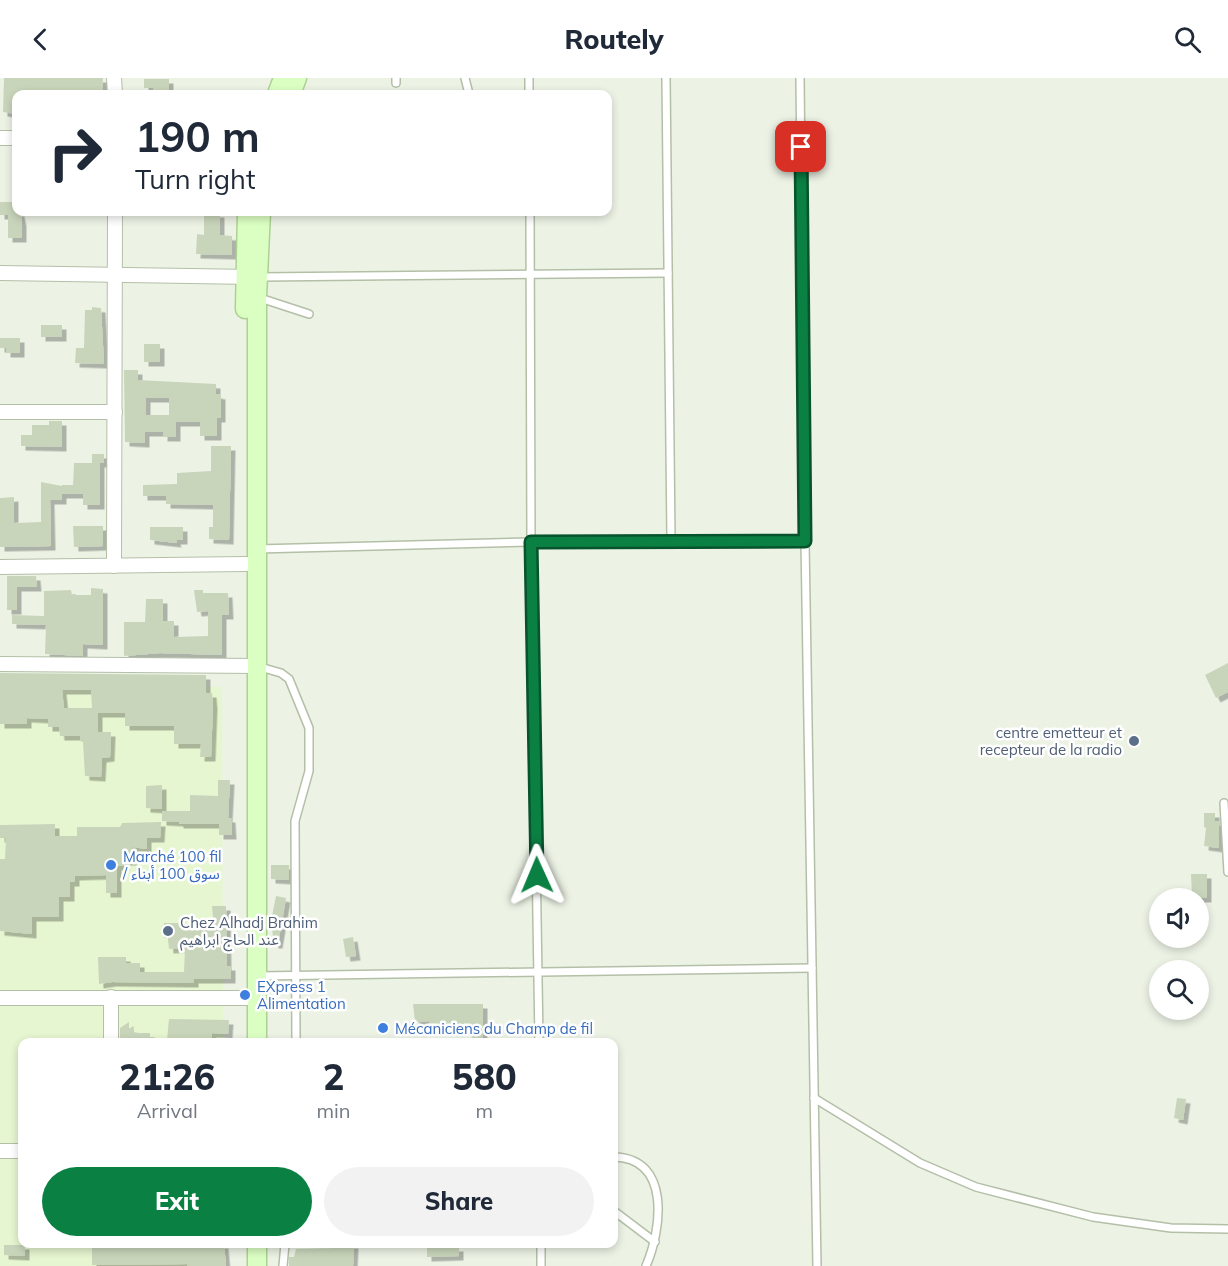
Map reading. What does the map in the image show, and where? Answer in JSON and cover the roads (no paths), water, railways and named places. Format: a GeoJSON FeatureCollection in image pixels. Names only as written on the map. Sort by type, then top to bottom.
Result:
{"type":"FeatureCollection","features":[{"type":"Feature","properties":{"kind":"street"},"geometry":{"type":"LineString","coordinates":[[114,566],[115,216]]}},
{"type":"Feature","properties":{"kind":"street"},"geometry":{"type":"LineString","coordinates":[[247,216],[251,277],[252,556],[249,1038]]}},
{"type":"Feature","properties":{"kind":"street"},"geometry":{"type":"LineString","coordinates":[[252,556],[257,297],[251,277],[260,216]]}},
{"type":"Feature","properties":{"kind":"street"},"geometry":{"type":"LineString","coordinates":[[0,273],[251,277]]}},
{"type":"Feature","properties":{"kind":"street"},"geometry":{"type":"LineString","coordinates":[[0,412],[115,412]]}},
{"type":"Feature","properties":{"kind":"street"},"geometry":{"type":"LineString","coordinates":[[0,567],[114,566],[252,556]]}},
{"type":"Feature","properties":{"kind":"street"},"geometry":{"type":"LineString","coordinates":[[0,664],[252,666]]}},
{"type":"Feature","properties":{"kind":"street"},"geometry":{"type":"LineString","coordinates":[[252,666],[257,1038]]}},
{"type":"Feature","properties":{"kind":"street"},"geometry":{"type":"LineString","coordinates":[[111,997],[111,1038]]}},
{"type":"Feature","properties":{"kind":"street"},"geometry":{"type":"LineString","coordinates":[[0,998],[248,998]]}},
{"type":"Feature","properties":{"kind":"street"},"geometry":{"type":"LineString","coordinates":[[0,1151],[18,1151]]}},
{"type":"Feature","properties":{"kind":"street"},"geometry":{"type":"LineString","coordinates":[[247,1248],[247,1266]]}},
{"type":"Feature","properties":{"kind":"street"},"geometry":{"type":"LineString","coordinates":[[256,1248],[256,1266]]}},
{"type":"Feature","properties":{"kind":"lane"},"geometry":{"type":"LineString","coordinates":[[666,78],[671,540]]}},
{"type":"Feature","properties":{"kind":"lane"},"geometry":{"type":"LineString","coordinates":[[800,78],[817,1266]]}},
{"type":"Feature","properties":{"kind":"lane"},"geometry":{"type":"LineString","coordinates":[[530,216],[531,542],[539,1038]]}},
{"type":"Feature","properties":{"kind":"lane"},"geometry":{"type":"LineString","coordinates":[[251,277],[668,273]]}},
{"type":"Feature","properties":{"kind":"lane"},"geometry":{"type":"LineString","coordinates":[[257,297],[309,314]]}},
{"type":"Feature","properties":{"kind":"lane"},"geometry":{"type":"LineString","coordinates":[[252,556],[531,542],[805,541]]}},
{"type":"Feature","properties":{"kind":"lane"},"geometry":{"type":"LineString","coordinates":[[252,666],[281,673],[289,679],[309,728],[309,771],[295,821],[296,1038]]}},
{"type":"Feature","properties":{"kind":"lane"},"geometry":{"type":"LineString","coordinates":[[1224,803],[1228,872]]}},
{"type":"Feature","properties":{"kind":"lane"},"geometry":{"type":"LineString","coordinates":[[257,976],[538,970],[812,968]]}},
{"type":"Feature","properties":{"kind":"lane"},"geometry":{"type":"LineString","coordinates":[[814,1098],[920,1162],[976,1187],[1093,1217],[1172,1228],[1228,1228]]}},
{"type":"Feature","properties":{"kind":"lane"},"geometry":{"type":"LineString","coordinates":[[618,1158],[630,1159],[643,1165],[653,1179],[658,1198],[658,1225],[655,1242],[646,1266]]}},
{"type":"Feature","properties":{"kind":"lane"},"geometry":{"type":"LineString","coordinates":[[618,1214],[655,1242]]}},
{"type":"Feature","properties":{"kind":"lane"},"geometry":{"type":"LineString","coordinates":[[283,1266],[285,1248]]}},
{"type":"Feature","properties":{"kind":"lane"},"geometry":{"type":"LineString","coordinates":[[541,1248],[542,1266]]}},
{"type":"Feature","properties":{"kind":"place","name":"centre emetteur et recepteur de la radio"},"geometry":{"type":"Point","coordinates":[1134,741]}},
{"type":"Feature","properties":{"kind":"place","name":"Marché 100 fil / سوق 100 أبناء"},"geometry":{"type":"Point","coordinates":[111,865]}},
{"type":"Feature","properties":{"kind":"place","name":"Chez Alhadj Brahim عند الحاج ابراهيم"},"geometry":{"type":"Point","coordinates":[168,931]}},
{"type":"Feature","properties":{"kind":"place","name":"EXpress 1 Alimentation"},"geometry":{"type":"Point","coordinates":[245,995]}},
{"type":"Feature","properties":{"kind":"place","name":"Mécaniciens du Champ de fil"},"geometry":{"type":"Point","coordinates":[383,1028]}}]}
